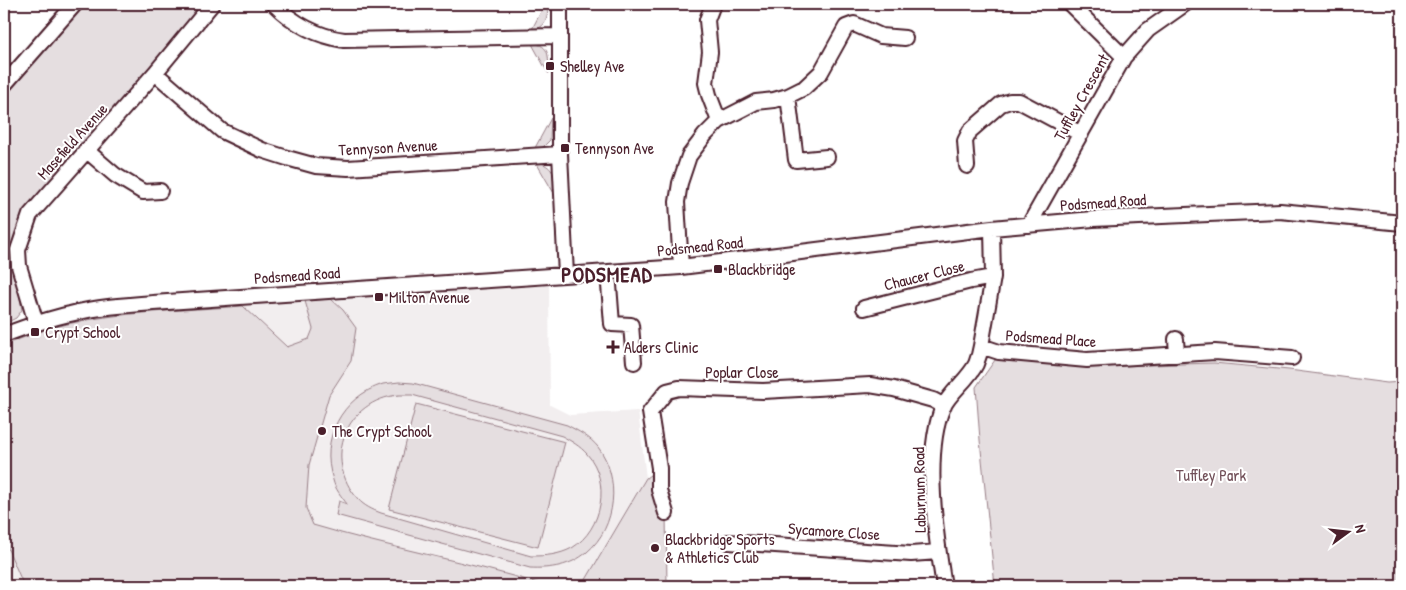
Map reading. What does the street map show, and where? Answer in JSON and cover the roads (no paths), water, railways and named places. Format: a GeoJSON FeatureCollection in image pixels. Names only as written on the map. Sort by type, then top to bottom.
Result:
{"type":"FeatureCollection","features":[{"type":"Feature","properties":{"kind":"street"},"geometry":{"type":"LineString","coordinates":[[4,84],[75,4]]}},
{"type":"Feature","properties":{"kind":"street","name":"Masefield Avenue"},"geometry":{"type":"LineString","coordinates":[[36,324],[19,266],[18,250],[30,215],[155,73],[212,4]]}},
{"type":"Feature","properties":{"kind":"street"},"geometry":{"type":"LineString","coordinates":[[274,4],[284,14],[304,27],[328,38],[344,40],[559,36]]}},
{"type":"Feature","properties":{"kind":"street"},"geometry":{"type":"LineString","coordinates":[[560,4],[560,154],[566,275]]}},
{"type":"Feature","properties":{"kind":"street"},"geometry":{"type":"LineString","coordinates":[[713,4],[707,20],[710,52],[706,83],[719,121]]}},
{"type":"Feature","properties":{"kind":"street"},"geometry":{"type":"LineString","coordinates":[[1070,4],[1124,57]]}},
{"type":"Feature","properties":{"kind":"street","name":"Tuffley Crescent"},"geometry":{"type":"LineString","coordinates":[[1029,225],[1124,57],[1148,30],[1185,4]]}},
{"type":"Feature","properties":{"kind":"street"},"geometry":{"type":"LineString","coordinates":[[681,267],[677,202],[680,183],[688,156],[705,135],[719,121],[756,102],[788,96],[804,88],[821,72],[846,27],[854,24],[881,36],[905,38]]}},
{"type":"Feature","properties":{"kind":"street","name":"Tennyson Avenue"},"geometry":{"type":"LineString","coordinates":[[155,73],[222,131],[262,150],[316,166],[348,168],[560,154]]}},
{"type":"Feature","properties":{"kind":"street"},"geometry":{"type":"LineString","coordinates":[[788,96],[796,160],[827,157]]}},
{"type":"Feature","properties":{"kind":"street"},"geometry":{"type":"LineString","coordinates":[[967,166],[965,141],[970,131],[1002,104],[1010,101],[1019,101],[1081,134]]}},
{"type":"Feature","properties":{"kind":"street"},"geometry":{"type":"LineString","coordinates":[[86,150],[115,175],[143,192],[160,190]]}},
{"type":"Feature","properties":{"kind":"street","name":"Podsmead Road"},"geometry":{"type":"LineString","coordinates":[[4,335],[70,314],[153,303],[681,267],[992,228],[1093,219],[1280,211],[1402,223]]}},
{"type":"Feature","properties":{"kind":"street","name":"Podsmead Place"},"geometry":{"type":"LineString","coordinates":[[992,228],[993,278],[981,346],[999,352],[1086,360],[1215,352],[1292,358]]}},
{"type":"Feature","properties":{"kind":"street"},"geometry":{"type":"LineString","coordinates":[[608,272],[612,324],[632,325],[634,362]]}},
{"type":"Feature","properties":{"kind":"street","name":"Chaucer Close"},"geometry":{"type":"LineString","coordinates":[[864,308],[971,281],[993,278]]}},
{"type":"Feature","properties":{"kind":"street"},"geometry":{"type":"LineString","coordinates":[[1176,339],[1178,355]]}},
{"type":"Feature","properties":{"kind":"street","name":"Laburnum Road"},"geometry":{"type":"LineString","coordinates":[[944,586],[938,552],[932,470],[936,430],[944,406],[975,365],[981,346]]}},
{"type":"Feature","properties":{"kind":"street","name":"Poplar Close"},"geometry":{"type":"LineString","coordinates":[[666,513],[659,490],[658,468],[650,412],[667,391],[679,388],[763,391],[870,385],[894,389],[933,400],[944,406]]}},
{"type":"Feature","properties":{"kind":"street","name":"Sycamore Close"},"geometry":{"type":"LineString","coordinates":[[728,542],[911,554],[938,552]]}},
{"type":"Feature","properties":{"kind":"place","name":"Shelley Ave"},"geometry":{"type":"Point","coordinates":[550,66]}},
{"type":"Feature","properties":{"kind":"place","name":"Tennyson Ave"},"geometry":{"type":"Point","coordinates":[565,148]}},
{"type":"Feature","properties":{"kind":"place","name":"Blackbridge"},"geometry":{"type":"Point","coordinates":[718,269]}},
{"type":"Feature","properties":{"kind":"place","name":"Milton Avenue"},"geometry":{"type":"Point","coordinates":[379,297]}},
{"type":"Feature","properties":{"kind":"place","name":"Crypt School"},"geometry":{"type":"Point","coordinates":[35,332]}},
{"type":"Feature","properties":{"kind":"place","name":"Alders Clinic"},"geometry":{"type":"Point","coordinates":[613,347]}},
{"type":"Feature","properties":{"kind":"place","name":"The Crypt School"},"geometry":{"type":"Point","coordinates":[322,431]}},
{"type":"Feature","properties":{"kind":"place","name":"Blackbridge Sports & Athletics Club"},"geometry":{"type":"Point","coordinates":[655,548]}},
{"type":"Feature","properties":{"kind":"district","name":"PODSMEAD"},"geometry":{"type":"Point","coordinates":[607,275]}},
{"type":"Feature","properties":{"kind":"park label","name":"Tuffley Park"},"geometry":{"type":"Point","coordinates":[1211,475]}}]}
